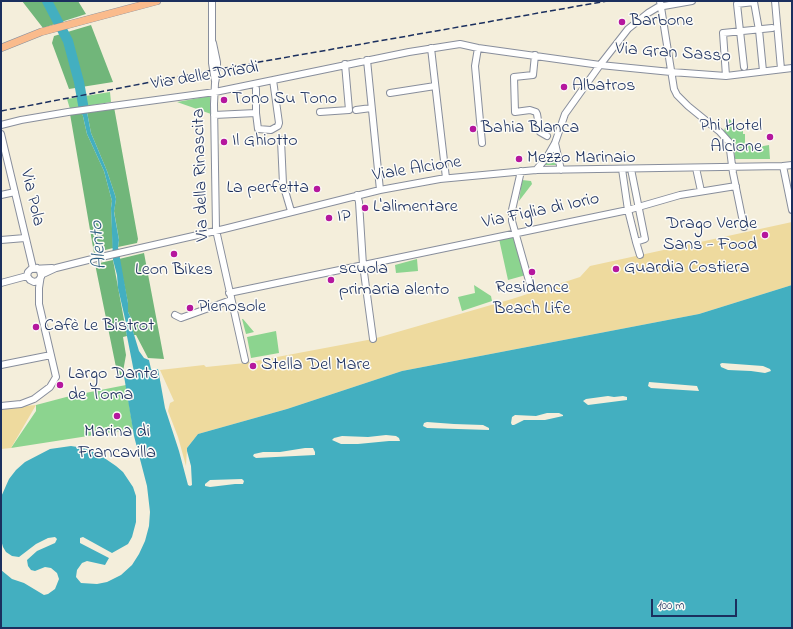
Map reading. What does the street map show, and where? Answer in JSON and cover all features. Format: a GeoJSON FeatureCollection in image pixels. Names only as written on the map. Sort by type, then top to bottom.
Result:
{"type":"FeatureCollection","features":[{"type":"Feature","properties":{"kind":"main road"},"geometry":{"type":"LineString","coordinates":[[1,48],[41,32],[157,1]]}},
{"type":"Feature","properties":{"kind":"main road"},"geometry":{"type":"LineString","coordinates":[[1,42],[18,40]]}},
{"type":"Feature","properties":{"kind":"street","name":"Via della Rinascita"},"geometry":{"type":"LineString","coordinates":[[212,1],[212,63],[215,83],[214,115],[216,230],[244,360]]}},
{"type":"Feature","properties":{"kind":"street"},"geometry":{"type":"LineString","coordinates":[[536,170],[547,157],[555,143],[565,114],[600,64],[632,26],[661,4],[692,1]]}},
{"type":"Feature","properties":{"kind":"street"},"geometry":{"type":"LineString","coordinates":[[774,1],[781,69]]}},
{"type":"Feature","properties":{"kind":"street"},"geometry":{"type":"LineString","coordinates":[[744,67],[737,4],[754,2],[759,30],[763,71]]}},
{"type":"Feature","properties":{"kind":"street"},"geometry":{"type":"LineString","coordinates":[[661,4],[674,89],[677,95],[688,106],[728,139],[744,227]]}},
{"type":"Feature","properties":{"kind":"street"},"geometry":{"type":"LineString","coordinates":[[726,76],[723,33],[772,28]]}},
{"type":"Feature","properties":{"kind":"street","name":"Via delle Driadi"},"geometry":{"type":"LineString","coordinates":[[1,125],[68,112],[215,92],[345,64],[460,44],[478,48],[600,64]]}},
{"type":"Feature","properties":{"kind":"street"},"geometry":{"type":"LineString","coordinates":[[431,48],[446,178]]}},
{"type":"Feature","properties":{"kind":"street"},"geometry":{"type":"LineString","coordinates":[[478,48],[475,66],[482,143]]}},
{"type":"Feature","properties":{"kind":"street"},"geometry":{"type":"LineString","coordinates":[[535,55],[533,75],[514,77],[515,112],[534,110],[537,114],[540,132],[547,136]]}},
{"type":"Feature","properties":{"kind":"street"},"geometry":{"type":"LineString","coordinates":[[367,60],[380,190]]}},
{"type":"Feature","properties":{"kind":"street"},"geometry":{"type":"LineString","coordinates":[[320,112],[349,110],[345,64]]}},
{"type":"Feature","properties":{"kind":"street","name":"Via Gran Sasso"},"geometry":{"type":"LineString","coordinates":[[600,64],[671,72],[726,76],[792,68]]}},
{"type":"Feature","properties":{"kind":"street"},"geometry":{"type":"LineString","coordinates":[[256,89],[258,129],[270,130],[278,126],[279,123],[273,80]]}},
{"type":"Feature","properties":{"kind":"street"},"geometry":{"type":"LineString","coordinates":[[390,93],[435,86]]}},
{"type":"Feature","properties":{"kind":"street"},"geometry":{"type":"LineString","coordinates":[[356,110],[371,108]]}},
{"type":"Feature","properties":{"kind":"street"},"geometry":{"type":"LineString","coordinates":[[214,115],[256,112]]}},
{"type":"Feature","properties":{"kind":"street","name":"Via Pola"},"geometry":{"type":"LineString","coordinates":[[1,134],[3,153],[15,192],[25,238],[35,268]]}},
{"type":"Feature","properties":{"kind":"street"},"geometry":{"type":"LineString","coordinates":[[282,140],[283,184],[291,212]]}},
{"type":"Feature","properties":{"kind":"street"},"geometry":{"type":"LineString","coordinates":[[555,143],[561,170]]}},
{"type":"Feature","properties":{"kind":"street","name":"Viale Alcione"},"geometry":{"type":"LineString","coordinates":[[35,268],[56,268],[357,195],[446,178],[536,170],[792,165]]}},
{"type":"Feature","properties":{"kind":"street"},"geometry":{"type":"LineString","coordinates":[[783,166],[792,210]]}},
{"type":"Feature","properties":{"kind":"street"},"geometry":{"type":"LineString","coordinates":[[696,168],[699,192]]}},
{"type":"Feature","properties":{"kind":"street"},"geometry":{"type":"LineString","coordinates":[[622,169],[628,210],[640,255]]}},
{"type":"Feature","properties":{"kind":"street"},"geometry":{"type":"LineString","coordinates":[[631,169],[646,239],[636,242]]}},
{"type":"Feature","properties":{"kind":"street"},"geometry":{"type":"LineString","coordinates":[[521,171],[512,210],[512,221],[531,288]]}},
{"type":"Feature","properties":{"kind":"street","name":"Via Figlia di Iorio"},"geometry":{"type":"LineString","coordinates":[[229,293],[425,253],[515,232],[628,210],[680,195],[736,186]]}},
{"type":"Feature","properties":{"kind":"street"},"geometry":{"type":"LineString","coordinates":[[1,195],[15,192]]}},
{"type":"Feature","properties":{"kind":"street"},"geometry":{"type":"LineString","coordinates":[[357,195],[359,202],[363,265],[373,339]]}},
{"type":"Feature","properties":{"kind":"street"},"geometry":{"type":"LineString","coordinates":[[1,240],[25,238]]}},
{"type":"Feature","properties":{"kind":"street"},"geometry":{"type":"LineString","coordinates":[[1,283],[27,276],[28,272],[35,268],[40,271],[39,304],[56,376],[50,387],[34,399],[21,404],[1,406]]}},
{"type":"Feature","properties":{"kind":"street","name":"Viale Alcione"},"geometry":{"type":"LineString","coordinates":[[41,276],[56,268]]}},
{"type":"Feature","properties":{"kind":"street"},"geometry":{"type":"LineString","coordinates":[[27,276],[34,282],[38,281],[41,276]]}},
{"type":"Feature","properties":{"kind":"street"},"geometry":{"type":"LineString","coordinates":[[175,315],[181,318],[231,300]]}},
{"type":"Feature","properties":{"kind":"street"},"geometry":{"type":"LineString","coordinates":[[1,365],[51,355]]}},
{"type":"Feature","properties":{"kind":"green space"},"geometry":{"type":"Polygon","coordinates":[[[22,1],[45,1],[58,23],[43,28],[22,1]]]}},
{"type":"Feature","properties":{"kind":"green space"},"geometry":{"type":"Polygon","coordinates":[[[48,1],[78,1],[86,14],[61,22],[48,1]]]}},
{"type":"Feature","properties":{"kind":"green space"},"geometry":{"type":"Polygon","coordinates":[[[91,25],[113,82],[69,89],[52,43],[54,36],[91,25]]]}},
{"type":"Feature","properties":{"kind":"green space"},"geometry":{"type":"Polygon","coordinates":[[[110,92],[111,102],[70,109],[67,99],[110,92]]]}},
{"type":"Feature","properties":{"kind":"green space"},"geometry":{"type":"Polygon","coordinates":[[[210,96],[211,114],[177,102],[210,96]]]}},
{"type":"Feature","properties":{"kind":"green space"},"geometry":{"type":"Polygon","coordinates":[[[114,107],[138,239],[137,243],[118,247],[119,240],[114,211],[116,199],[107,171],[91,133],[87,112],[114,107]]]}},
{"type":"Feature","properties":{"kind":"green space"},"geometry":{"type":"Polygon","coordinates":[[[82,112],[87,134],[104,171],[112,201],[113,248],[94,253],[70,114],[82,112]]]}},
{"type":"Feature","properties":{"kind":"green space"},"geometry":{"type":"Polygon","coordinates":[[[729,119],[743,130],[743,134],[745,134],[745,144],[758,147],[769,145],[770,159],[735,159],[733,144],[724,131],[726,125],[728,125],[729,119]]]}},
{"type":"Feature","properties":{"kind":"green space"},"geometry":{"type":"Polygon","coordinates":[[[553,152],[559,165],[542,165],[552,153],[553,152]]]}},
{"type":"Feature","properties":{"kind":"green space"},"geometry":{"type":"Polygon","coordinates":[[[522,180],[531,181],[532,184],[519,201],[522,180]]]}},
{"type":"Feature","properties":{"kind":"green space"},"geometry":{"type":"Polygon","coordinates":[[[516,236],[526,275],[508,280],[499,239],[516,236]]]}},
{"type":"Feature","properties":{"kind":"green space"},"geometry":{"type":"Polygon","coordinates":[[[144,253],[164,359],[148,358],[136,335],[134,335],[131,318],[128,312],[128,303],[119,259],[144,253]]]}},
{"type":"Feature","properties":{"kind":"green space"},"geometry":{"type":"Polygon","coordinates":[[[417,259],[418,271],[396,273],[395,265],[417,259]]]}},
{"type":"Feature","properties":{"kind":"green space"},"geometry":{"type":"Polygon","coordinates":[[[113,260],[127,336],[123,337],[126,355],[122,377],[118,377],[95,264],[113,260]]]}},
{"type":"Feature","properties":{"kind":"green space"},"geometry":{"type":"Polygon","coordinates":[[[474,285],[491,296],[492,301],[462,311],[458,297],[475,293],[474,285]]]}},
{"type":"Feature","properties":{"kind":"green space"},"geometry":{"type":"Polygon","coordinates":[[[243,319],[254,332],[246,334],[243,319]]]}},
{"type":"Feature","properties":{"kind":"green space"},"geometry":{"type":"Polygon","coordinates":[[[276,331],[279,353],[251,358],[247,337],[276,331]]]}},
{"type":"Feature","properties":{"kind":"green space"},"geometry":{"type":"Polygon","coordinates":[[[126,385],[133,429],[11,448],[36,411],[36,405],[70,396],[126,385]]]}},
{"type":"Feature","properties":{"kind":"sand"},"geometry":{"type":"Polygon","coordinates":[[[792,222],[792,285],[699,314],[402,371],[287,409],[198,434],[187,448],[186,466],[178,437],[168,411],[170,403],[174,401],[160,370],[204,365],[206,367],[245,363],[373,339],[512,299],[580,277],[590,266],[792,222]]]}},
{"type":"Feature","properties":{"kind":"sand"},"geometry":{"type":"Polygon","coordinates":[[[36,405],[11,448],[1,449],[1,408],[36,405]]]}},
{"type":"Feature","properties":{"kind":"water"},"geometry":{"type":"Polygon","coordinates":[[[45,1],[48,1],[61,22],[58,23],[45,1]]]}},
{"type":"Feature","properties":{"kind":"water"},"geometry":{"type":"Polygon","coordinates":[[[82,112],[87,112],[91,133],[107,171],[116,199],[114,212],[119,240],[118,247],[128,303],[128,312],[131,318],[132,328],[139,351],[144,358],[149,360],[151,369],[158,369],[165,408],[188,485],[190,486],[192,485],[191,466],[187,448],[198,434],[287,409],[402,371],[699,314],[792,285],[792,628],[1,628],[1,570],[12,579],[24,583],[44,595],[55,589],[59,579],[57,573],[51,568],[45,567],[35,571],[31,570],[28,566],[27,560],[37,551],[55,543],[57,539],[55,537],[48,538],[36,544],[19,557],[12,556],[6,552],[3,547],[1,540],[1,497],[9,479],[25,462],[50,449],[71,446],[84,448],[97,453],[116,466],[123,472],[133,487],[136,496],[136,522],[132,537],[128,544],[112,553],[83,537],[80,538],[80,543],[109,558],[105,565],[87,561],[82,563],[77,570],[76,577],[81,583],[97,584],[107,582],[121,575],[132,565],[139,554],[145,541],[149,526],[150,512],[147,486],[134,436],[124,376],[134,374],[134,372],[113,260],[112,201],[104,171],[87,134],[82,112]]]}},
{"type":"Feature","properties":{"kind":"pier"},"geometry":{"type":"Polygon","coordinates":[[[720,364],[763,366],[771,371],[765,373],[728,370],[721,367],[720,364]]]}},
{"type":"Feature","properties":{"kind":"pier"},"geometry":{"type":"Polygon","coordinates":[[[649,382],[697,386],[699,391],[651,388],[648,386],[649,382]]]}},
{"type":"Feature","properties":{"kind":"pier"},"geometry":{"type":"Polygon","coordinates":[[[608,396],[623,396],[627,397],[627,400],[588,405],[583,401],[586,399],[608,396]]]}},
{"type":"Feature","properties":{"kind":"pier"},"geometry":{"type":"Polygon","coordinates":[[[547,413],[559,413],[563,416],[545,420],[524,420],[514,425],[511,423],[512,417],[515,415],[536,416],[547,413]]]}},
{"type":"Feature","properties":{"kind":"pier"},"geometry":{"type":"Polygon","coordinates":[[[424,423],[483,425],[489,428],[489,430],[427,428],[423,426],[424,423]]]}},
{"type":"Feature","properties":{"kind":"pier"},"geometry":{"type":"Polygon","coordinates":[[[386,435],[396,436],[400,441],[341,444],[332,440],[342,436],[368,437],[386,435]]]}},
{"type":"Feature","properties":{"kind":"pier"},"geometry":{"type":"Polygon","coordinates":[[[313,448],[315,455],[256,458],[253,456],[254,454],[263,452],[280,452],[313,448]]]}},
{"type":"Feature","properties":{"kind":"pier"},"geometry":{"type":"Polygon","coordinates":[[[242,479],[244,481],[243,484],[210,487],[205,486],[205,484],[210,480],[242,479]]]}},
{"type":"Feature","properties":{"kind":"waterway","name":"Alento"},"geometry":{"type":"LineString","coordinates":[[47,1],[68,41],[79,82],[84,110]]}},
{"type":"Feature","properties":{"kind":"railway"},"geometry":{"type":"LineString","coordinates":[[1,111],[208,71],[607,1]]}},
{"type":"Feature","properties":{"kind":"place","name":"Barbone"},"geometry":{"type":"Point","coordinates":[622,22]}},
{"type":"Feature","properties":{"kind":"place","name":"Albatros"},"geometry":{"type":"Point","coordinates":[564,87]}},
{"type":"Feature","properties":{"kind":"place","name":"Tono Su Tono"},"geometry":{"type":"Point","coordinates":[224,100]}},
{"type":"Feature","properties":{"kind":"place","name":"Bahia Blanca"},"geometry":{"type":"Point","coordinates":[473,129]}},
{"type":"Feature","properties":{"kind":"place","name":"Phi Hotel Alcione"},"geometry":{"type":"Point","coordinates":[770,137]}},
{"type":"Feature","properties":{"kind":"place","name":"Il Ghiotto"},"geometry":{"type":"Point","coordinates":[224,142]}},
{"type":"Feature","properties":{"kind":"place","name":"Mezzo Marinaio"},"geometry":{"type":"Point","coordinates":[519,159]}},
{"type":"Feature","properties":{"kind":"place","name":"La perfetta"},"geometry":{"type":"Point","coordinates":[317,189]}},
{"type":"Feature","properties":{"kind":"place","name":"L'alimentare"},"geometry":{"type":"Point","coordinates":[365,208]}},
{"type":"Feature","properties":{"kind":"place","name":"IP"},"geometry":{"type":"Point","coordinates":[329,218]}},
{"type":"Feature","properties":{"kind":"place","name":"Drago Verde Sans - Food"},"geometry":{"type":"Point","coordinates":[765,235]}},
{"type":"Feature","properties":{"kind":"place","name":"Leon Bikes"},"geometry":{"type":"Point","coordinates":[174,254]}},
{"type":"Feature","properties":{"kind":"place","name":"Guardia Costiera"},"geometry":{"type":"Point","coordinates":[616,269]}},
{"type":"Feature","properties":{"kind":"place","name":"Residence Beach Life"},"geometry":{"type":"Point","coordinates":[532,272]}},
{"type":"Feature","properties":{"kind":"place","name":"scuola primaria alento"},"geometry":{"type":"Point","coordinates":[331,280]}},
{"type":"Feature","properties":{"kind":"place","name":"Pienosole"},"geometry":{"type":"Point","coordinates":[190,308]}},
{"type":"Feature","properties":{"kind":"place","name":"Cafè Le Bistrot"},"geometry":{"type":"Point","coordinates":[36,327]}},
{"type":"Feature","properties":{"kind":"place","name":"Stella Del Mare"},"geometry":{"type":"Point","coordinates":[253,366]}},
{"type":"Feature","properties":{"kind":"place","name":"Largo Dante de Toma"},"geometry":{"type":"Point","coordinates":[60,385]}},
{"type":"Feature","properties":{"kind":"place","name":"Marina di Francavilla"},"geometry":{"type":"Point","coordinates":[117,416]}}]}
